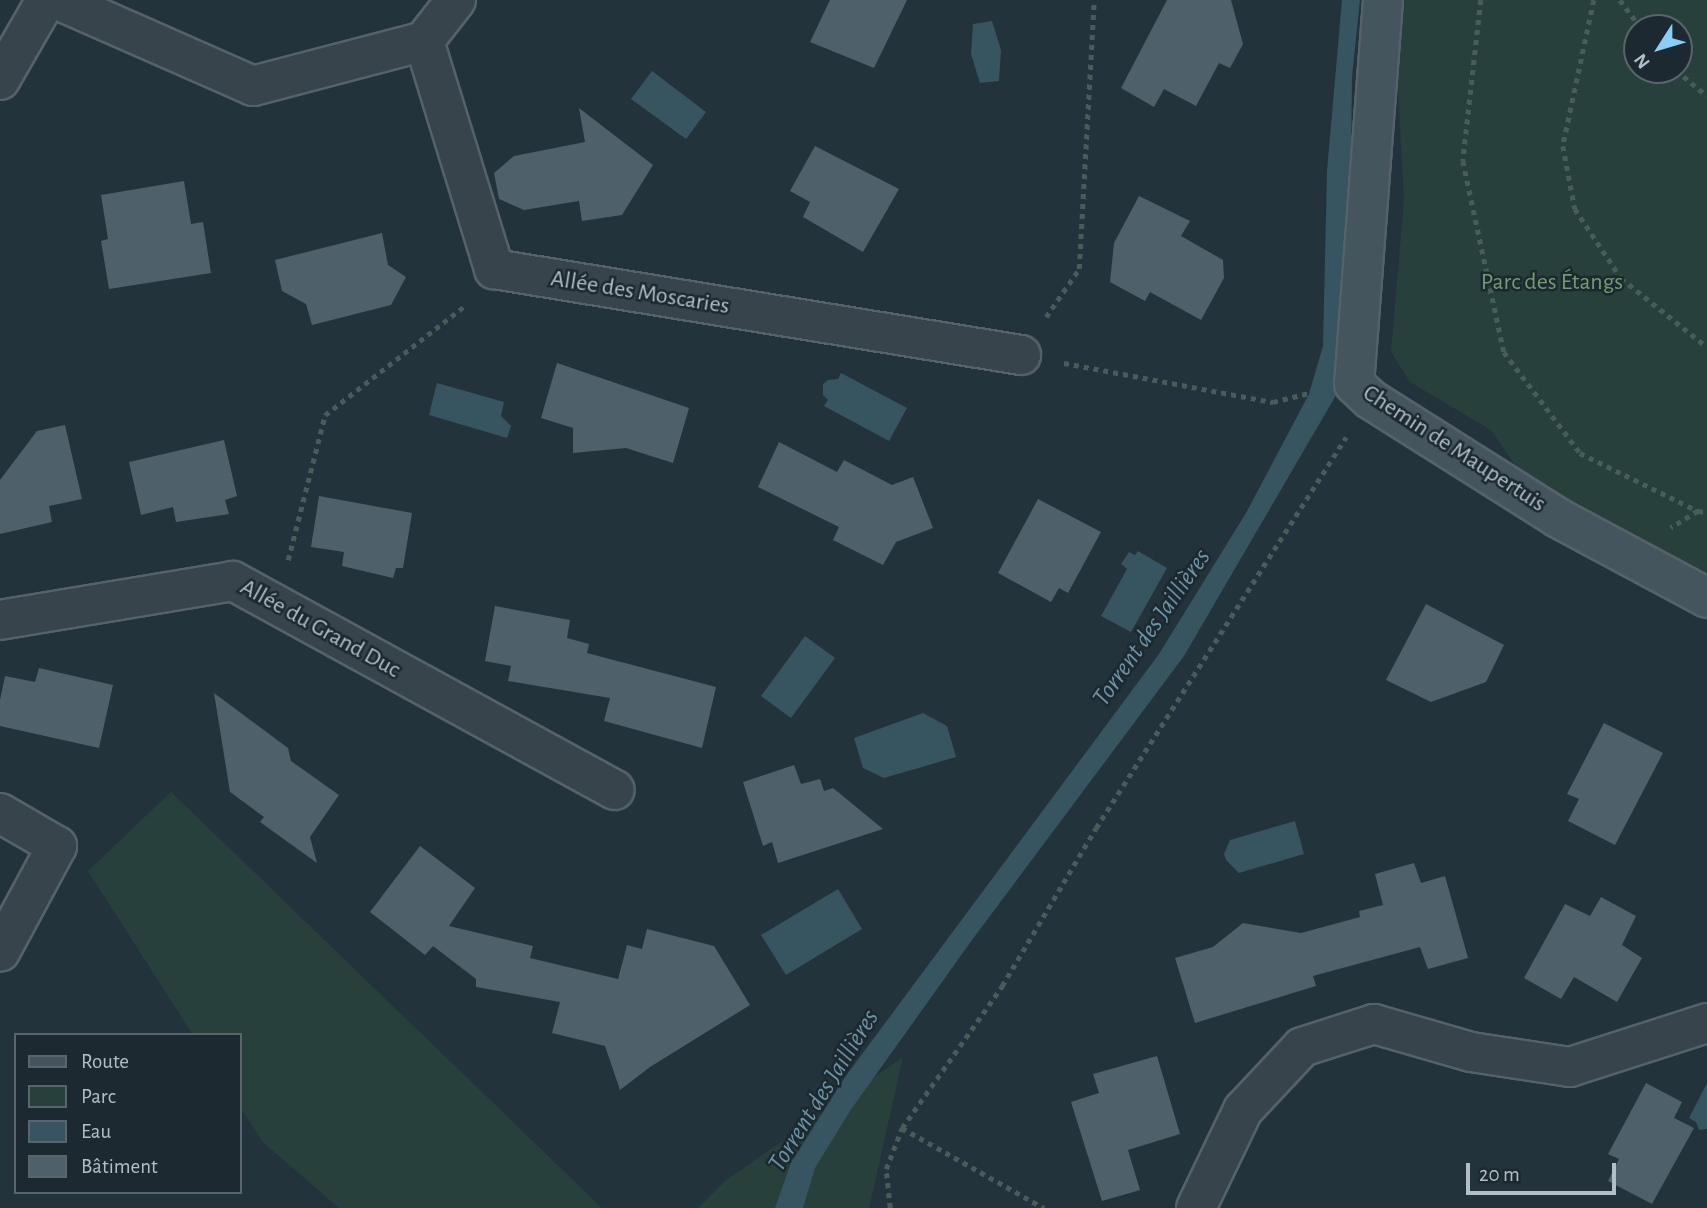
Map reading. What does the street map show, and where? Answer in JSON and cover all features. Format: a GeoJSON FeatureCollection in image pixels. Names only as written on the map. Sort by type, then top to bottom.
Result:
{"type":"FeatureCollection","features":[{"type":"Feature","properties":{"kind":"street"},"geometry":{"type":"LineString","coordinates":[[0,80],[46,0]]}},
{"type":"Feature","properties":{"kind":"street"},"geometry":{"type":"LineString","coordinates":[[58,0],[253,86],[424,41],[456,0]]}},
{"type":"Feature","properties":{"kind":"street","name":"Chemin de Maupertuis"},"geometry":{"type":"LineString","coordinates":[[1383,0],[1354,384],[1370,399],[1558,518],[1707,598]]}},
{"type":"Feature","properties":{"kind":"street"},"geometry":{"type":"LineString","coordinates":[[424,41],[494,269],[512,272]]}},
{"type":"Feature","properties":{"kind":"street","name":"Allée des Moscaries"},"geometry":{"type":"LineString","coordinates":[[512,272],[1021,355]]}},
{"type":"Feature","properties":{"kind":"street","name":"Allée du Grand Duc"},"geometry":{"type":"LineString","coordinates":[[0,620],[233,581],[615,790]]}},
{"type":"Feature","properties":{"kind":"street"},"geometry":{"type":"LineString","coordinates":[[0,813],[57,846],[0,952]]}},
{"type":"Feature","properties":{"kind":"street"},"geometry":{"type":"LineString","coordinates":[[1196,1208],[1243,1110],[1302,1047],[1374,1024],[1471,1052],[1570,1067],[1707,1023]]}},
{"type":"Feature","properties":{"kind":"path"},"geometry":{"type":"LineString","coordinates":[[1094,0],[1079,268],[1021,355],[1273,402]]}},
{"type":"Feature","properties":{"kind":"path"},"geometry":{"type":"LineString","coordinates":[[1481,0],[1463,161],[1504,352],[1580,453],[1698,511],[1707,512]]}},
{"type":"Feature","properties":{"kind":"path"},"geometry":{"type":"LineString","coordinates":[[1594,0],[1563,146],[1575,209],[1620,278],[1707,347]]}},
{"type":"Feature","properties":{"kind":"path"},"geometry":{"type":"LineString","coordinates":[[1693,84],[1707,96]]}},
{"type":"Feature","properties":{"kind":"path"},"geometry":{"type":"LineString","coordinates":[[276,605],[324,415],[512,272]]}},
{"type":"Feature","properties":{"kind":"path"},"geometry":{"type":"LineString","coordinates":[[890,1208],[886,1168],[902,1128],[1002,986],[1096,828],[1370,399]]}},
{"type":"Feature","properties":{"kind":"path"},"geometry":{"type":"LineString","coordinates":[[1626,556],[1698,511]]}},
{"type":"Feature","properties":{"kind":"path"},"geometry":{"type":"LineString","coordinates":[[902,1128],[1044,1208]]}},
{"type":"Feature","properties":{"kind":"green space","name":"Parc des Étangs"},"geometry":{"type":"Polygon","coordinates":[[[1402,0],[1707,0],[1707,583],[1523,477],[1491,430],[1410,382],[1391,352],[1404,200],[1396,55],[1402,0]]]}},
{"type":"Feature","properties":{"kind":"green space"},"geometry":{"type":"Polygon","coordinates":[[[171,792],[602,1208],[339,1208],[263,1142],[242,1110],[242,1033],[192,1033],[88,871],[171,792]]]}},
{"type":"Feature","properties":{"kind":"green space"},"geometry":{"type":"Polygon","coordinates":[[[903,1057],[869,1208],[698,1208],[725,1181],[903,1057]]]}},
{"type":"Feature","properties":{"kind":"water"},"geometry":{"type":"Polygon","coordinates":[[[1342,0],[1360,0],[1352,77],[1350,251],[1342,385],[1184,656],[972,940],[850,1111],[815,1168],[803,1208],[775,1208],[791,1163],[845,1077],[1159,654],[1246,513],[1309,394],[1323,346],[1327,171],[1342,0]]]}},
{"type":"Feature","properties":{"kind":"water"},"geometry":{"type":"Polygon","coordinates":[[[992,21],[1001,50],[999,81],[980,83],[971,54],[973,24],[992,21]]]}},
{"type":"Feature","properties":{"kind":"water"},"geometry":{"type":"Polygon","coordinates":[[[652,71],[706,112],[686,139],[631,99],[652,71]]]}},
{"type":"Feature","properties":{"kind":"water"},"geometry":{"type":"Polygon","coordinates":[[[841,373],[907,408],[889,441],[824,406],[828,400],[823,395],[823,384],[828,380],[838,379],[841,373]]]}},
{"type":"Feature","properties":{"kind":"water"},"geometry":{"type":"Polygon","coordinates":[[[437,383],[504,402],[501,416],[511,426],[507,438],[429,415],[437,383]]]}},
{"type":"Feature","properties":{"kind":"water"},"geometry":{"type":"Polygon","coordinates":[[[1138,551],[1167,568],[1131,632],[1101,616],[1127,569],[1121,564],[1129,552],[1135,555],[1138,551]]]}},
{"type":"Feature","properties":{"kind":"water"},"geometry":{"type":"Polygon","coordinates":[[[805,636],[835,658],[791,718],[761,696],[805,636]]]}},
{"type":"Feature","properties":{"kind":"water"},"geometry":{"type":"Polygon","coordinates":[[[923,713],[947,726],[956,757],[884,778],[863,768],[854,738],[923,713]]]}},
{"type":"Feature","properties":{"kind":"water"},"geometry":{"type":"Polygon","coordinates":[[[1295,821],[1304,854],[1239,873],[1226,860],[1224,854],[1230,840],[1295,821]]]}},
{"type":"Feature","properties":{"kind":"water"},"geometry":{"type":"Polygon","coordinates":[[[838,889],[862,929],[786,975],[761,935],[838,889]]]}},
{"type":"Feature","properties":{"kind":"water"},"geometry":{"type":"Polygon","coordinates":[[[1707,1083],[1707,1129],[1699,1130],[1696,1122],[1689,1118],[1707,1083]]]}},
{"type":"Feature","properties":{"kind":"building"},"geometry":{"type":"Polygon","coordinates":[[[830,0],[907,0],[874,68],[810,42],[830,0]]]}},
{"type":"Feature","properties":{"kind":"building"},"geometry":{"type":"Polygon","coordinates":[[[1167,0],[1231,0],[1243,44],[1230,68],[1219,63],[1196,106],[1164,89],[1154,107],[1121,88],[1167,0]]]}},
{"type":"Feature","properties":{"kind":"building"},"geometry":{"type":"Polygon","coordinates":[[[579,108],[653,165],[622,215],[582,221],[579,201],[524,210],[499,199],[494,173],[514,156],[585,142],[579,108]]]}},
{"type":"Feature","properties":{"kind":"building"},"geometry":{"type":"Polygon","coordinates":[[[815,146],[899,189],[863,252],[803,217],[810,202],[790,191],[815,146]]]}},
{"type":"Feature","properties":{"kind":"building"},"geometry":{"type":"Polygon","coordinates":[[[184,181],[191,224],[203,222],[211,273],[109,289],[101,241],[108,239],[101,195],[184,181]]]}},
{"type":"Feature","properties":{"kind":"building"},"geometry":{"type":"Polygon","coordinates":[[[1139,196],[1190,221],[1181,236],[1223,260],[1224,278],[1201,320],[1150,292],[1145,301],[1110,282],[1114,243],[1139,196]]]}},
{"type":"Feature","properties":{"kind":"building"},"geometry":{"type":"Polygon","coordinates":[[[382,233],[388,265],[406,277],[391,305],[312,325],[306,304],[282,291],[275,260],[382,233]]]}},
{"type":"Feature","properties":{"kind":"building"},"geometry":{"type":"Polygon","coordinates":[[[557,363],[689,408],[673,463],[626,448],[573,453],[573,428],[541,418],[557,363]]]}},
{"type":"Feature","properties":{"kind":"building"},"geometry":{"type":"Polygon","coordinates":[[[65,425],[82,499],[49,506],[52,522],[0,534],[0,480],[37,431],[65,425]]]}},
{"type":"Feature","properties":{"kind":"building"},"geometry":{"type":"Polygon","coordinates":[[[224,440],[237,496],[225,500],[229,514],[176,522],[173,507],[141,515],[129,462],[224,440]]]}},
{"type":"Feature","properties":{"kind":"building"},"geometry":{"type":"Polygon","coordinates":[[[779,442],[837,472],[844,460],[892,485],[913,477],[933,528],[896,542],[883,565],[833,540],[839,527],[758,487],[779,442]]]}},
{"type":"Feature","properties":{"kind":"building"},"geometry":{"type":"Polygon","coordinates":[[[319,496],[412,513],[403,568],[396,568],[393,578],[342,566],[344,552],[311,547],[319,496]]]}},
{"type":"Feature","properties":{"kind":"building"},"geometry":{"type":"Polygon","coordinates":[[[1038,499],[1101,532],[1068,593],[1059,588],[1051,602],[998,573],[1038,499]]]}},
{"type":"Feature","properties":{"kind":"building"},"geometry":{"type":"Polygon","coordinates":[[[1426,604],[1504,645],[1486,682],[1431,702],[1386,680],[1426,604]]]}},
{"type":"Feature","properties":{"kind":"building"},"geometry":{"type":"Polygon","coordinates":[[[495,606],[570,620],[567,638],[589,644],[587,653],[716,687],[702,748],[604,721],[610,698],[508,681],[511,666],[485,661],[495,606]]]}},
{"type":"Feature","properties":{"kind":"building"},"geometry":{"type":"Polygon","coordinates":[[[39,668],[113,685],[99,748],[0,726],[0,700],[5,676],[35,682],[39,668]]]}},
{"type":"Feature","properties":{"kind":"building"},"geometry":{"type":"Polygon","coordinates":[[[214,693],[288,748],[291,761],[339,795],[310,837],[317,863],[260,822],[264,817],[230,792],[214,693]]]}},
{"type":"Feature","properties":{"kind":"building"},"geometry":{"type":"Polygon","coordinates":[[[1604,723],[1663,753],[1615,845],[1568,821],[1579,799],[1567,794],[1604,723]]]}},
{"type":"Feature","properties":{"kind":"building"},"geometry":{"type":"Polygon","coordinates":[[[794,765],[801,784],[820,779],[824,791],[833,788],[883,829],[778,863],[772,842],[763,846],[743,782],[794,765]]]}},
{"type":"Feature","properties":{"kind":"building"},"geometry":{"type":"Polygon","coordinates":[[[420,846],[475,888],[449,926],[533,946],[530,958],[618,979],[627,945],[642,949],[647,929],[714,946],[750,1005],[650,1067],[620,1090],[605,1046],[552,1033],[560,1002],[476,987],[476,979],[433,946],[425,955],[370,912],[420,846]]]}},
{"type":"Feature","properties":{"kind":"building"},"geometry":{"type":"Polygon","coordinates":[[[1414,863],[1421,883],[1445,876],[1468,958],[1428,969],[1420,947],[1313,976],[1316,986],[1195,1023],[1175,958],[1213,947],[1243,923],[1301,933],[1360,917],[1359,911],[1383,905],[1375,874],[1414,863]]]}},
{"type":"Feature","properties":{"kind":"building"},"geometry":{"type":"Polygon","coordinates":[[[1601,897],[1636,916],[1622,945],[1642,958],[1617,1002],[1574,977],[1561,999],[1524,978],[1565,904],[1590,916],[1601,897]]]}},
{"type":"Feature","properties":{"kind":"building"},"geometry":{"type":"Polygon","coordinates":[[[1157,1056],[1180,1134],[1128,1150],[1140,1190],[1102,1201],[1071,1102],[1099,1093],[1093,1074],[1157,1056]]]}},
{"type":"Feature","properties":{"kind":"building"},"geometry":{"type":"Polygon","coordinates":[[[1646,1083],[1682,1102],[1674,1118],[1694,1128],[1652,1204],[1608,1181],[1619,1159],[1608,1154],[1646,1083]]]}},
{"type":"Feature","properties":{"kind":"water label","name":"Torrent des Jaillières"},"geometry":{"type":"Point","coordinates":[1152,628]}},
{"type":"Feature","properties":{"kind":"water label","name":"Torrent des Jaillières"},"geometry":{"type":"Point","coordinates":[824,1091]}}]}
